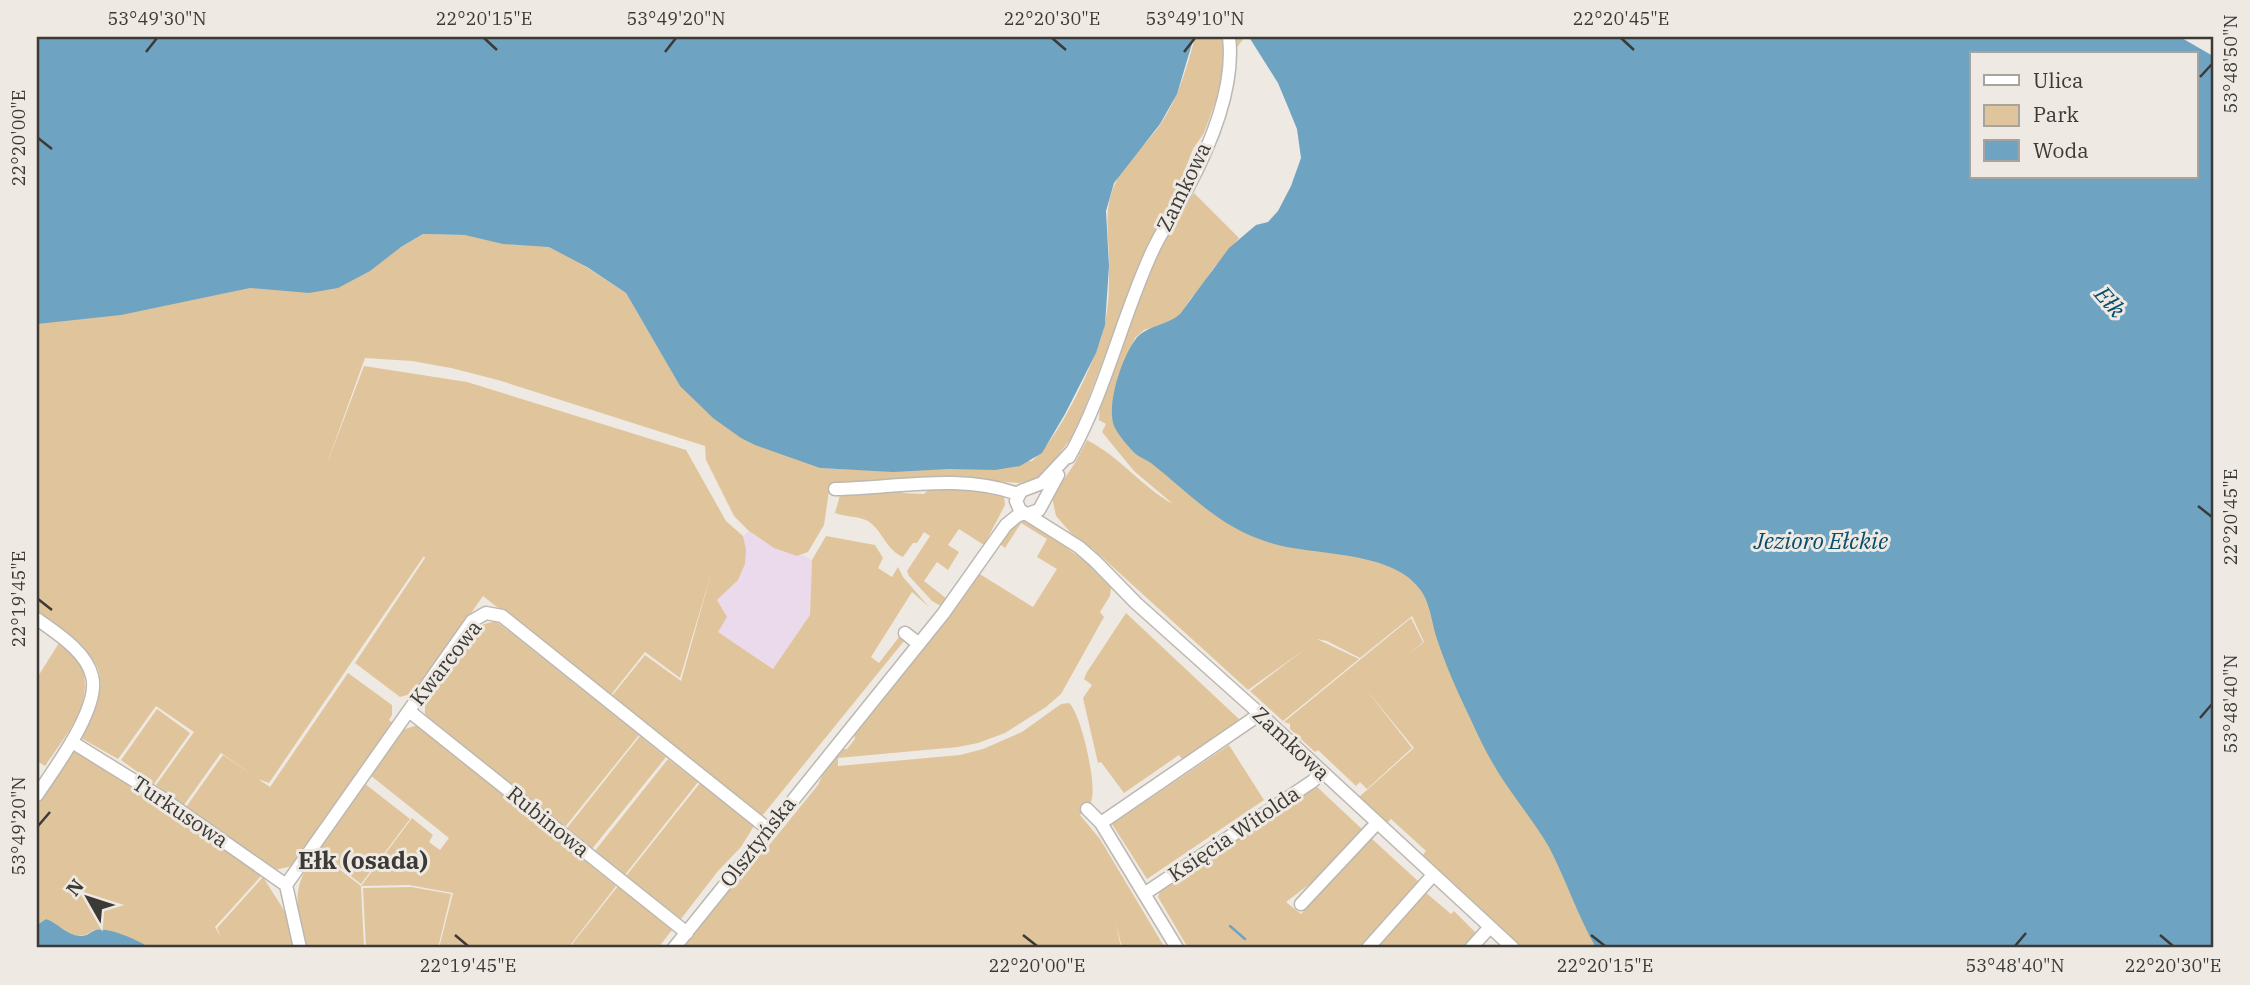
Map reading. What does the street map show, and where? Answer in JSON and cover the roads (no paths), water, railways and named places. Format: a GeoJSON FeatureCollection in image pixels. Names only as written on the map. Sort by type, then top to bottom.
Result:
{"type":"FeatureCollection","features":[{"type":"Feature","properties":{"kind":"street","name":"Zamkowa"},"geometry":{"type":"LineString","coordinates":[[1068,541],[1049,521],[1042,504],[1085,429],[1151,253],[1188,188],[1220,110],[1230,72],[1229,37]]}},
{"type":"Feature","properties":{"kind":"street","name":"Zamkowa"},"geometry":{"type":"LineString","coordinates":[[1033,488],[1047,479],[1073,450]]}},
{"type":"Feature","properties":{"kind":"street"},"geometry":{"type":"LineString","coordinates":[[835,489],[967,483],[1002,488],[1017,497],[1020,510],[1026,514]]}},
{"type":"Feature","properties":{"kind":"street"},"geometry":{"type":"LineString","coordinates":[[905,633],[919,644],[957,596],[1006,525],[1017,516],[1036,513],[1042,504],[1039,491],[1033,488],[1023,489],[1001,521],[985,555]]}},
{"type":"Feature","properties":{"kind":"street","name":"Zamkowa"},"geometry":{"type":"LineString","coordinates":[[1026,514],[1095,561],[1136,603],[1513,948]]}},
{"type":"Feature","properties":{"kind":"street","name":"Kwarcowa"},"geometry":{"type":"LineString","coordinates":[[286,885],[472,621],[486,613],[502,616],[768,829]]}},
{"type":"Feature","properties":{"kind":"street"},"geometry":{"type":"LineString","coordinates":[[37,619],[82,657],[93,676],[92,695],[84,718],[72,742],[37,795]]}},
{"type":"Feature","properties":{"kind":"street","name":"Olsztyńska"},"geometry":{"type":"LineString","coordinates":[[674,948],[768,829],[848,740],[919,644]]}},
{"type":"Feature","properties":{"kind":"street","name":"Rubinowa"},"geometry":{"type":"LineString","coordinates":[[409,711],[687,933]]}},
{"type":"Feature","properties":{"kind":"street"},"geometry":{"type":"LineString","coordinates":[[1101,823],[1260,714]]}},
{"type":"Feature","properties":{"kind":"street","name":"Turkusowa"},"geometry":{"type":"LineString","coordinates":[[72,742],[159,796],[286,885]]}},
{"type":"Feature","properties":{"kind":"street","name":"Księcia Witolda"},"geometry":{"type":"LineString","coordinates":[[1144,894],[1313,781],[1322,771]]}},
{"type":"Feature","properties":{"kind":"street"},"geometry":{"type":"LineString","coordinates":[[1087,809],[1101,823],[1177,948]]}},
{"type":"Feature","properties":{"kind":"street"},"geometry":{"type":"LineString","coordinates":[[1301,904],[1377,823]]}},
{"type":"Feature","properties":{"kind":"street"},"geometry":{"type":"LineString","coordinates":[[1367,948],[1433,875]]}},
{"type":"Feature","properties":{"kind":"street"},"geometry":{"type":"LineString","coordinates":[[286,885],[300,948]]}},
{"type":"Feature","properties":{"kind":"street"},"geometry":{"type":"LineString","coordinates":[[1471,948],[1490,926]]}},
{"type":"Feature","properties":{"kind":"water"},"geometry":{"type":"Polygon","coordinates":[[[37,37],[1194,37],[1177,94],[1160,124],[1114,183],[1106,211],[1109,266],[1105,325],[1096,353],[1042,453],[1020,466],[995,470],[893,472],[820,468],[741,438],[713,418],[680,386],[626,293],[587,267],[549,247],[503,244],[465,235],[423,234],[370,271],[338,288],[309,293],[250,288],[121,315],[37,324],[37,37]]]}},
{"type":"Feature","properties":{"kind":"water","name":"Jezioro Ełckie"},"geometry":{"type":"Polygon","coordinates":[[[1249,37],[2180,37],[2213,56],[2213,948],[1596,948],[1549,847],[1504,782],[1484,747],[1445,662],[1425,598],[1410,578],[1393,568],[1374,562],[1274,544],[1237,529],[1137,455],[1124,442],[1114,426],[1114,394],[1125,358],[1135,340],[1145,331],[1180,314],[1229,248],[1256,225],[1268,222],[1278,211],[1301,158],[1297,129],[1278,83],[1249,37]]]}},
{"type":"Feature","properties":{"kind":"water"},"geometry":{"type":"Polygon","coordinates":[[[46,919],[76,935],[85,935],[96,930],[109,931],[132,938],[150,948],[37,948],[37,925],[46,919]]]}},
{"type":"Feature","properties":{"kind":"waterway"},"geometry":{"type":"LineString","coordinates":[[1230,926],[1245,939]]}},
{"type":"Feature","properties":{"kind":"district","name":"Ełk (osada)"},"geometry":{"type":"Point","coordinates":[363,861]}},
{"type":"Feature","properties":{"kind":"water label","name":"Ełk"},"geometry":{"type":"Point","coordinates":[2110,302]}}]}
